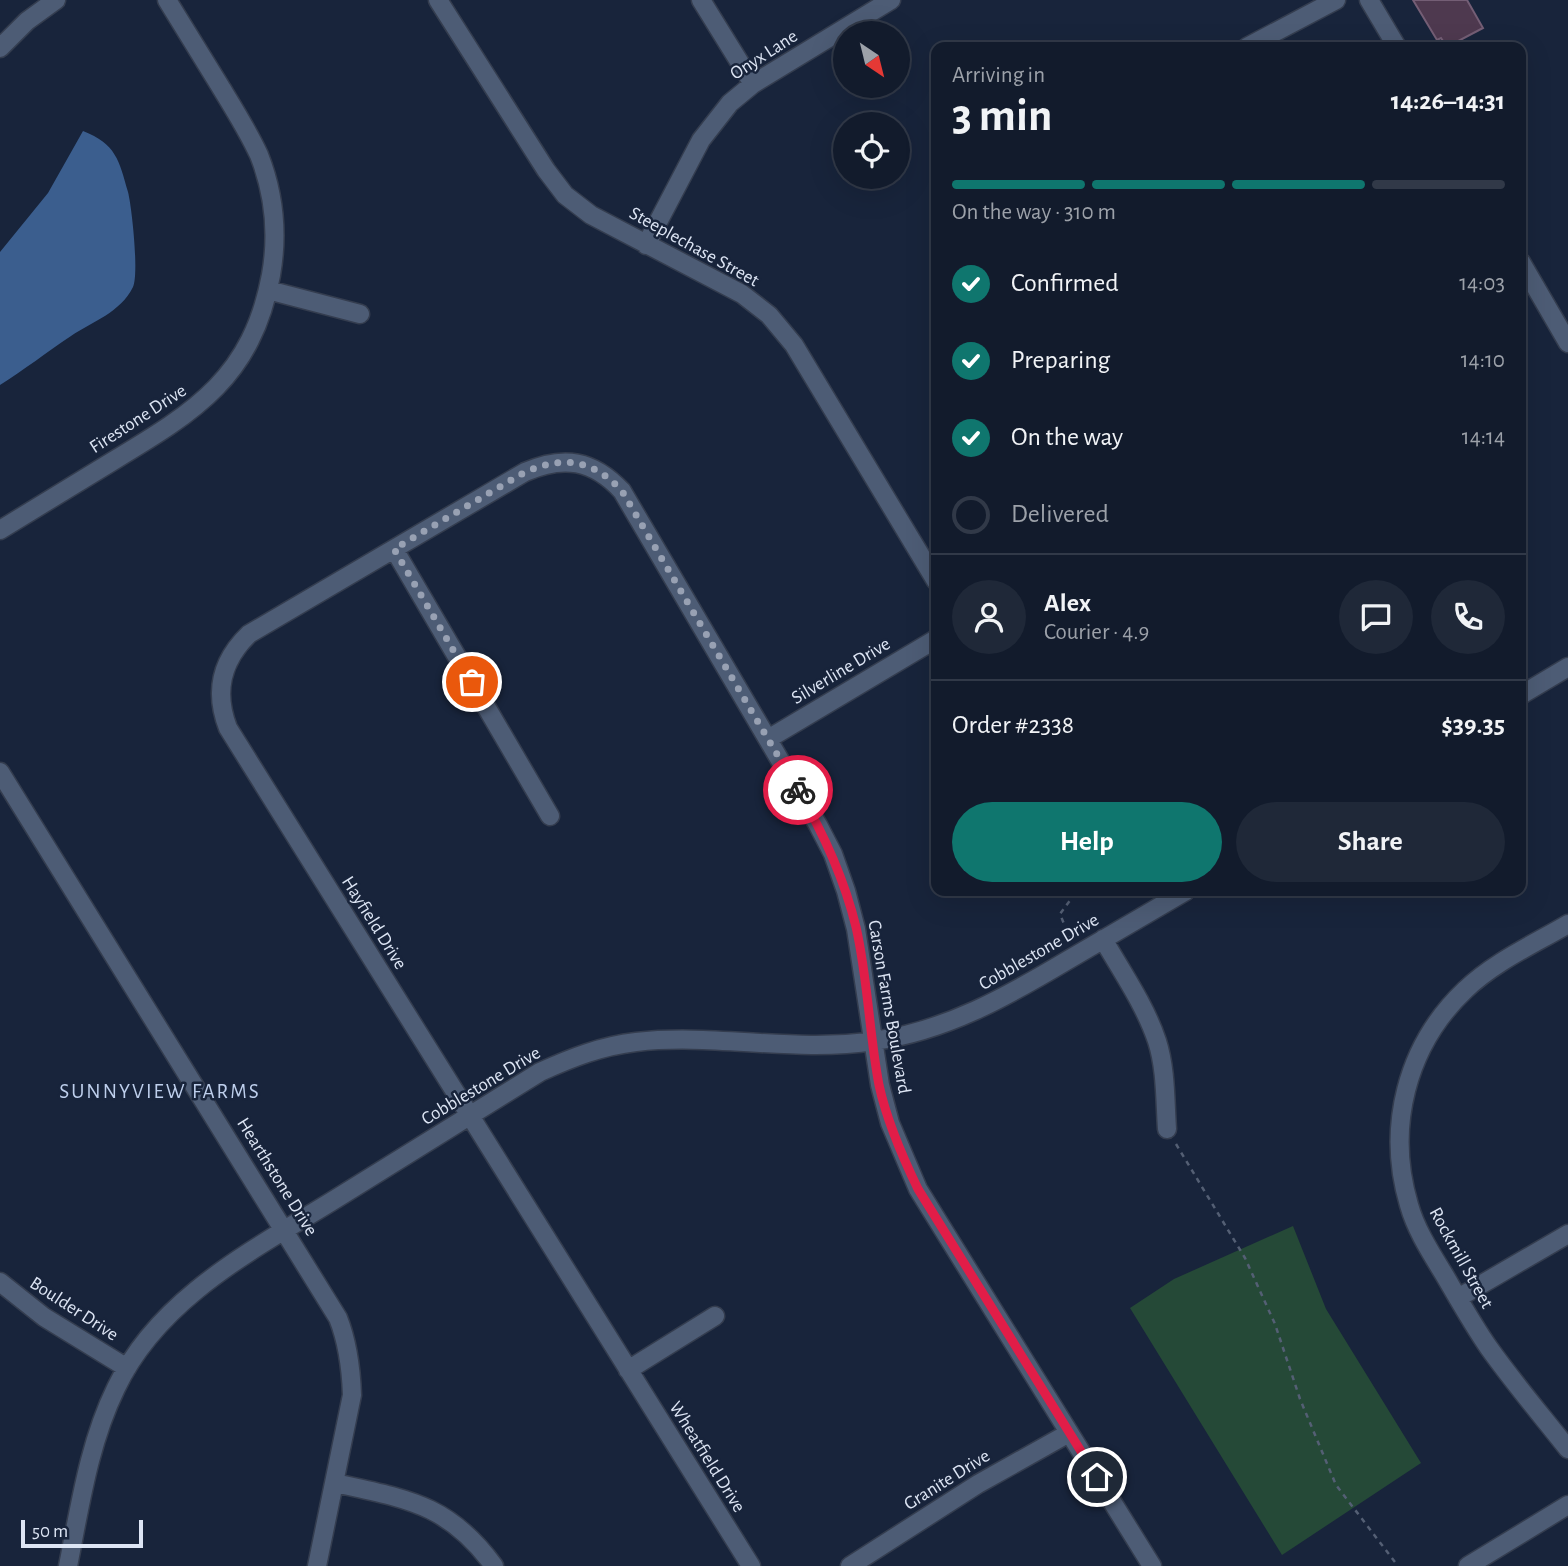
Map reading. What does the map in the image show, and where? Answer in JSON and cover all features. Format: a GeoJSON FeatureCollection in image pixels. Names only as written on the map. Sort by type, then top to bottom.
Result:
{"type":"FeatureCollection","features":[{"type":"Feature","properties":{"kind":"street"},"geometry":{"type":"LineString","coordinates":[[0,48],[27,21],[56,0]]}},
{"type":"Feature","properties":{"kind":"street","name":"Firestone Drive"},"geometry":{"type":"LineString","coordinates":[[0,530],[168,428],[198,406],[234,367],[264,310],[274,258],[274,215],[260,158],[248,133],[167,0]]}},
{"type":"Feature","properties":{"kind":"street","name":"Steeplechase Street"},"geometry":{"type":"LineString","coordinates":[[438,0],[546,170],[565,195],[591,215],[742,294],[769,314],[794,345],[931,572]]}},
{"type":"Feature","properties":{"kind":"street"},"geometry":{"type":"LineString","coordinates":[[701,0],[753,84]]}},
{"type":"Feature","properties":{"kind":"street","name":"Onyx Lane"},"geometry":{"type":"LineString","coordinates":[[646,245],[701,140],[730,103],[753,84],[891,0]]}},
{"type":"Feature","properties":{"kind":"street"},"geometry":{"type":"LineString","coordinates":[[1256,42],[1336,0]]}},
{"type":"Feature","properties":{"kind":"street"},"geometry":{"type":"LineString","coordinates":[[1369,0],[1394,42]]}},
{"type":"Feature","properties":{"kind":"street"},"geometry":{"type":"LineString","coordinates":[[1526,271],[1568,343]]}},
{"type":"Feature","properties":{"kind":"street"},"geometry":{"type":"LineString","coordinates":[[268,290],[360,314]]}},
{"type":"Feature","properties":{"kind":"street","name":"Carson Farms Boulevard"},"geometry":{"type":"LineString","coordinates":[[394,549],[543,464],[578,463],[611,479],[622,491],[818,825],[846,891],[856,929],[880,1085],[890,1123],[918,1189],[1152,1566]]}},
{"type":"Feature","properties":{"kind":"street"},"geometry":{"type":"LineString","coordinates":[[394,549],[550,816]]}},
{"type":"Feature","properties":{"kind":"street","name":"Hayfield Drive"},"geometry":{"type":"LineString","coordinates":[[394,549],[249,634],[237,646],[222,676],[222,712],[228,728],[628,1370]]}},
{"type":"Feature","properties":{"kind":"street","name":"Silverline Drive"},"geometry":{"type":"LineString","coordinates":[[768,739],[931,642]]}},
{"type":"Feature","properties":{"kind":"street"},"geometry":{"type":"LineString","coordinates":[[1526,692],[1568,667]]}},
{"type":"Feature","properties":{"kind":"street","name":"Hearthstone Drive"},"geometry":{"type":"LineString","coordinates":[[0,772],[326,1295],[347,1340],[352,1395],[317,1566]]}},
{"type":"Feature","properties":{"kind":"street","name":"Cobblestone Drive"},"geometry":{"type":"LineString","coordinates":[[68,1566],[91,1457],[106,1411],[127,1368],[160,1324],[205,1282],[540,1072],[573,1057],[636,1042],[830,1045],[911,1034],[974,1012],[1177,896]]}},
{"type":"Feature","properties":{"kind":"street","name":"Rockmill Street"},"geometry":{"type":"LineString","coordinates":[[1568,924],[1491,969],[1446,1009],[1416,1057],[1405,1088],[1398,1148],[1406,1197],[1421,1236],[1493,1353],[1568,1449]]}},
{"type":"Feature","properties":{"kind":"street"},"geometry":{"type":"LineString","coordinates":[[1103,939],[1147,1015],[1158,1043],[1164,1072],[1167,1129]]}},
{"type":"Feature","properties":{"kind":"street"},"geometry":{"type":"LineString","coordinates":[[1458,1298],[1568,1234]]}},
{"type":"Feature","properties":{"kind":"street","name":"Boulder Drive"},"geometry":{"type":"LineString","coordinates":[[0,1282],[44,1317],[127,1368]]}},
{"type":"Feature","properties":{"kind":"street"},"geometry":{"type":"LineString","coordinates":[[628,1370],[716,1316]]}},
{"type":"Feature","properties":{"kind":"street","name":"Wheatfield Drive"},"geometry":{"type":"LineString","coordinates":[[628,1370],[751,1566]]}},
{"type":"Feature","properties":{"kind":"street","name":"Granite Drive"},"geometry":{"type":"LineString","coordinates":[[850,1566],[978,1484],[1069,1433]]}},
{"type":"Feature","properties":{"kind":"street"},"geometry":{"type":"LineString","coordinates":[[335,1483],[399,1497],[438,1512],[462,1528],[494,1566]]}},
{"type":"Feature","properties":{"kind":"street"},"geometry":{"type":"LineString","coordinates":[[1468,1566],[1568,1506]]}},
{"type":"Feature","properties":{"kind":"path"},"geometry":{"type":"LineString","coordinates":[[1073,896],[1060,914],[1068,936],[1079,954]]}},
{"type":"Feature","properties":{"kind":"path"},"geometry":{"type":"LineString","coordinates":[[1167,1129],[1245,1258],[1275,1324],[1300,1399],[1336,1485],[1398,1566]]}},
{"type":"Feature","properties":{"kind":"green space"},"geometry":{"type":"Polygon","coordinates":[[[1293,1226],[1326,1309],[1421,1463],[1282,1555],[1130,1308],[1174,1279],[1293,1226]]]}},
{"type":"Feature","properties":{"kind":"water"},"geometry":{"type":"Polygon","coordinates":[[[83,131],[109,148],[122,171],[133,226],[133,287],[121,304],[105,316],[0,385],[0,252],[48,193],[83,131]]]}},
{"type":"Feature","properties":{"kind":"building"},"geometry":{"type":"Polygon","coordinates":[[[1413,0],[1467,0],[1483,28],[1456,42],[1444,42],[1441,38],[1437,40],[1413,0]]]}},
{"type":"Feature","properties":{"kind":"way so far"},"geometry":{"type":"LineString","coordinates":[[472,682],[394,549],[525,472],[543,464],[578,463],[611,479],[622,491],[798,790]]}},
{"type":"Feature","properties":{"kind":"district","name":"SUNNYVIEW FARMS"},"geometry":{"type":"Point","coordinates":[160,1091]}},
{"type":"Feature","properties":{"kind":"route"},"geometry":{"type":"LineString","coordinates":[[798,790],[833,855],[846,891],[856,929],[880,1085],[904,1160],[918,1189],[1097,1477]]}}]}
